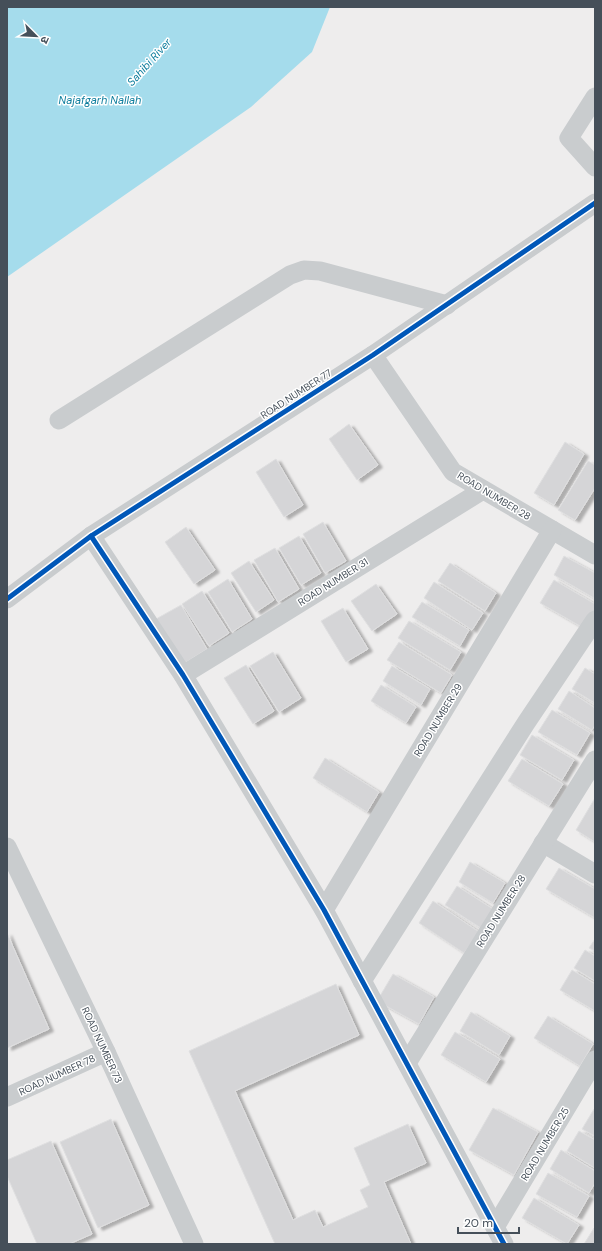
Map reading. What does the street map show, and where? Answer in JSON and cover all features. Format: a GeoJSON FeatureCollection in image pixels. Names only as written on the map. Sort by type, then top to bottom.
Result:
{"type":"FeatureCollection","features":[{"type":"Feature","properties":{"kind":"street"},"geometry":{"type":"LineString","coordinates":[[595,97],[569,138],[595,167]]}},
{"type":"Feature","properties":{"kind":"street","name":"ROAD NUMBER 77"},"geometry":{"type":"LineString","coordinates":[[7,599],[91,536],[374,355],[595,203]]}},
{"type":"Feature","properties":{"kind":"street"},"geometry":{"type":"LineString","coordinates":[[59,420],[290,275],[304,270],[320,271],[447,304]]}},
{"type":"Feature","properties":{"kind":"street","name":"ROAD NUMBER 28"},"geometry":{"type":"LineString","coordinates":[[374,355],[453,472],[595,555]]}},
{"type":"Feature","properties":{"kind":"street","name":"ROAD NUMBER 31"},"geometry":{"type":"LineString","coordinates":[[183,675],[484,490]]}},
{"type":"Feature","properties":{"kind":"street","name":"ROAD NUMBER 29"},"geometry":{"type":"LineString","coordinates":[[324,910],[552,530]]}},
{"type":"Feature","properties":{"kind":"street"},"geometry":{"type":"LineString","coordinates":[[91,536],[183,675],[324,910],[504,1244]]}},
{"type":"Feature","properties":{"kind":"street"},"geometry":{"type":"LineString","coordinates":[[362,981],[526,722],[595,620]]}},
{"type":"Feature","properties":{"kind":"street","name":"ROAD NUMBER 28"},"geometry":{"type":"LineString","coordinates":[[407,1063],[595,760]]}},
{"type":"Feature","properties":{"kind":"street"},"geometry":{"type":"LineString","coordinates":[[543,843],[595,874]]}},
{"type":"Feature","properties":{"kind":"street","name":"ROAD NUMBER 73"},"geometry":{"type":"LineString","coordinates":[[7,847],[106,1052],[194,1244]]}},
{"type":"Feature","properties":{"kind":"street","name":"ROAD NUMBER 78"},"geometry":{"type":"LineString","coordinates":[[7,1098],[106,1052]]}},
{"type":"Feature","properties":{"kind":"street","name":"ROAD NUMBER 25"},"geometry":{"type":"LineString","coordinates":[[495,1227],[595,1060]]}},
{"type":"Feature","properties":{"kind":"water","name":"Najafgarh Nallah"},"geometry":{"type":"Polygon","coordinates":[[[7,7],[330,7],[312,52],[251,107],[7,277],[7,7]]]}},
{"type":"Feature","properties":{"kind":"building"},"geometry":{"type":"Polygon","coordinates":[[[349,424],[378,465],[357,480],[329,439],[349,424]]]}},
{"type":"Feature","properties":{"kind":"building"},"geometry":{"type":"Polygon","coordinates":[[[565,442],[584,454],[554,505],[534,493],[565,442]]]}},
{"type":"Feature","properties":{"kind":"building"},"geometry":{"type":"Polygon","coordinates":[[[276,459],[303,505],[284,517],[256,472],[276,459]]]}},
{"type":"Feature","properties":{"kind":"building"},"geometry":{"type":"Polygon","coordinates":[[[588,461],[595,465],[595,488],[575,520],[558,510],[588,461]]]}},
{"type":"Feature","properties":{"kind":"building"},"geometry":{"type":"Polygon","coordinates":[[[323,522],[346,561],[325,573],[303,534],[323,522]]]}},
{"type":"Feature","properties":{"kind":"building"},"geometry":{"type":"Polygon","coordinates":[[[186,527],[215,570],[194,584],[165,542],[186,527]]]}},
{"type":"Feature","properties":{"kind":"building"},"geometry":{"type":"Polygon","coordinates":[[[299,536],[321,573],[301,585],[279,548],[299,536]]]}},
{"type":"Feature","properties":{"kind":"building"},"geometry":{"type":"Polygon","coordinates":[[[275,548],[299,589],[278,602],[254,560],[275,548]]]}},
{"type":"Feature","properties":{"kind":"building"},"geometry":{"type":"Polygon","coordinates":[[[564,556],[595,573],[594,598],[554,575],[564,556]]]}},
{"type":"Feature","properties":{"kind":"building"},"geometry":{"type":"Polygon","coordinates":[[[249,561],[274,600],[256,612],[231,573],[249,561]]]}},
{"type":"Feature","properties":{"kind":"building"},"geometry":{"type":"Polygon","coordinates":[[[450,563],[496,593],[485,611],[438,581],[450,563]]]}},
{"type":"Feature","properties":{"kind":"building"},"geometry":{"type":"Polygon","coordinates":[[[228,579],[252,619],[232,632],[208,592],[228,579]]]}},
{"type":"Feature","properties":{"kind":"building"},"geometry":{"type":"Polygon","coordinates":[[[554,580],[595,604],[595,616],[587,630],[540,603],[554,580]]]}},
{"type":"Feature","properties":{"kind":"building"},"geometry":{"type":"Polygon","coordinates":[[[434,582],[483,613],[472,630],[424,598],[434,582]]]}},
{"type":"Feature","properties":{"kind":"building"},"geometry":{"type":"Polygon","coordinates":[[[376,584],[397,614],[372,631],[351,601],[376,584]]]}},
{"type":"Feature","properties":{"kind":"building"},"geometry":{"type":"Polygon","coordinates":[[[202,591],[229,633],[209,646],[182,604],[202,591]]]}},
{"type":"Feature","properties":{"kind":"building"},"geometry":{"type":"Polygon","coordinates":[[[422,602],[469,630],[460,646],[412,617],[422,602]]]}},
{"type":"Feature","properties":{"kind":"building"},"geometry":{"type":"Polygon","coordinates":[[[181,605],[207,649],[183,664],[156,619],[181,605]]]}},
{"type":"Feature","properties":{"kind":"building"},"geometry":{"type":"Polygon","coordinates":[[[343,608],[368,649],[346,662],[321,621],[343,608]]]}},
{"type":"Feature","properties":{"kind":"building"},"geometry":{"type":"Polygon","coordinates":[[[409,621],[461,652],[450,670],[398,638],[409,621]]]}},
{"type":"Feature","properties":{"kind":"building"},"geometry":{"type":"Polygon","coordinates":[[[399,642],[452,675],[441,693],[387,660],[399,642]]]}},
{"type":"Feature","properties":{"kind":"building"},"geometry":{"type":"Polygon","coordinates":[[[273,652],[301,698],[279,712],[250,666],[273,652]]]}},
{"type":"Feature","properties":{"kind":"building"},"geometry":{"type":"Polygon","coordinates":[[[246,665],[274,711],[253,724],[224,678],[246,665]]]}},
{"type":"Feature","properties":{"kind":"building"},"geometry":{"type":"Polygon","coordinates":[[[392,666],[430,689],[421,705],[383,681],[392,666]]]}},
{"type":"Feature","properties":{"kind":"building"},"geometry":{"type":"Polygon","coordinates":[[[585,668],[595,674],[595,703],[572,689],[585,668]]]}},
{"type":"Feature","properties":{"kind":"building"},"geometry":{"type":"Polygon","coordinates":[[[381,685],[416,707],[406,723],[371,701],[381,685]]]}},
{"type":"Feature","properties":{"kind":"building"},"geometry":{"type":"Polygon","coordinates":[[[569,691],[595,708],[595,725],[592,730],[558,709],[569,691]]]}},
{"type":"Feature","properties":{"kind":"building"},"geometry":{"type":"Polygon","coordinates":[[[552,710],[590,733],[577,755],[538,732],[552,710]]]}},
{"type":"Feature","properties":{"kind":"building"},"geometry":{"type":"Polygon","coordinates":[[[532,735],[574,760],[562,780],[520,755],[532,735]]]}},
{"type":"Feature","properties":{"kind":"building"},"geometry":{"type":"Polygon","coordinates":[[[325,758],[379,792],[367,812],[313,778],[325,758]]]}},
{"type":"Feature","properties":{"kind":"building"},"geometry":{"type":"Polygon","coordinates":[[[522,759],[563,784],[549,806],[508,781],[522,759]]]}},
{"type":"Feature","properties":{"kind":"building"},"geometry":{"type":"Polygon","coordinates":[[[595,798],[595,842],[576,830],[595,798]]]}},
{"type":"Feature","properties":{"kind":"building"},"geometry":{"type":"Polygon","coordinates":[[[470,862],[505,883],[493,903],[459,882],[470,862]]]}},
{"type":"Feature","properties":{"kind":"building"},"geometry":{"type":"Polygon","coordinates":[[[559,868],[595,889],[595,918],[546,889],[559,868]]]}},
{"type":"Feature","properties":{"kind":"building"},"geometry":{"type":"Polygon","coordinates":[[[457,886],[496,911],[484,930],[445,905],[457,886]]]}},
{"type":"Feature","properties":{"kind":"building"},"geometry":{"type":"Polygon","coordinates":[[[433,901],[479,932],[464,953],[419,923],[433,901]]]}},
{"type":"Feature","properties":{"kind":"building"},"geometry":{"type":"Polygon","coordinates":[[[7,933],[49,1029],[7,1048],[7,933]]]}},
{"type":"Feature","properties":{"kind":"building"},"geometry":{"type":"Polygon","coordinates":[[[595,939],[595,951],[589,948],[595,939]]]}},
{"type":"Feature","properties":{"kind":"building"},"geometry":{"type":"Polygon","coordinates":[[[585,950],[595,956],[595,981],[574,968],[585,950]]]}},
{"type":"Feature","properties":{"kind":"building"},"geometry":{"type":"Polygon","coordinates":[[[572,970],[595,984],[595,1011],[560,990],[572,970]]]}},
{"type":"Feature","properties":{"kind":"building"},"geometry":{"type":"Polygon","coordinates":[[[393,974],[434,997],[419,1024],[377,1001],[393,974]]]}},
{"type":"Feature","properties":{"kind":"building"},"geometry":{"type":"Polygon","coordinates":[[[336,984],[359,1035],[235,1091],[293,1220],[315,1210],[323,1227],[368,1207],[360,1190],[370,1185],[354,1148],[408,1124],[426,1163],[384,1182],[411,1244],[275,1244],[189,1051],[336,984]]]}},
{"type":"Feature","properties":{"kind":"building"},"geometry":{"type":"Polygon","coordinates":[[[471,1012],[510,1036],[499,1055],[460,1031],[471,1012]]]}},
{"type":"Feature","properties":{"kind":"building"},"geometry":{"type":"Polygon","coordinates":[[[548,1016],[593,1044],[580,1066],[534,1038],[548,1016]]]}},
{"type":"Feature","properties":{"kind":"building"},"geometry":{"type":"Polygon","coordinates":[[[455,1032],[500,1059],[486,1082],[441,1055],[455,1032]]]}},
{"type":"Feature","properties":{"kind":"building"},"geometry":{"type":"Polygon","coordinates":[[[493,1108],[538,1132],[514,1175],[469,1150],[493,1108]]]}},
{"type":"Feature","properties":{"kind":"building"},"geometry":{"type":"Polygon","coordinates":[[[595,1109],[595,1136],[582,1129],[595,1109]]]}},
{"type":"Feature","properties":{"kind":"building"},"geometry":{"type":"Polygon","coordinates":[[[111,1119],[149,1205],[98,1228],[60,1142],[111,1119]]]}},
{"type":"Feature","properties":{"kind":"building"},"geometry":{"type":"Polygon","coordinates":[[[579,1131],[595,1140],[595,1168],[567,1151],[579,1131]]]}},
{"type":"Feature","properties":{"kind":"building"},"geometry":{"type":"Polygon","coordinates":[[[51,1141],[92,1234],[69,1244],[37,1244],[7,1176],[7,1160],[51,1141]]]}},
{"type":"Feature","properties":{"kind":"building"},"geometry":{"type":"Polygon","coordinates":[[[561,1150],[595,1171],[595,1183],[589,1193],[550,1169],[561,1150]]]}},
{"type":"Feature","properties":{"kind":"building"},"geometry":{"type":"Polygon","coordinates":[[[548,1173],[589,1196],[577,1217],[536,1194],[548,1173]]]}},
{"type":"Feature","properties":{"kind":"building"},"geometry":{"type":"Polygon","coordinates":[[[534,1198],[579,1225],[567,1244],[522,1218],[534,1198]]]}},
{"type":"Feature","properties":{"kind":"building"},"geometry":{"type":"Polygon","coordinates":[[[594,1228],[595,1244],[584,1244],[594,1228]]]}},
{"type":"Feature","properties":{"kind":"cycle path"},"geometry":{"type":"LineString","coordinates":[[7,599],[91,536],[373,355],[595,203]]}},
{"type":"Feature","properties":{"kind":"cycle path"},"geometry":{"type":"LineString","coordinates":[[91,536],[183,675],[324,910],[504,1244]]}},
{"type":"Feature","properties":{"kind":"water label","name":"Sahibi River"},"geometry":{"type":"Point","coordinates":[149,62]}}]}
